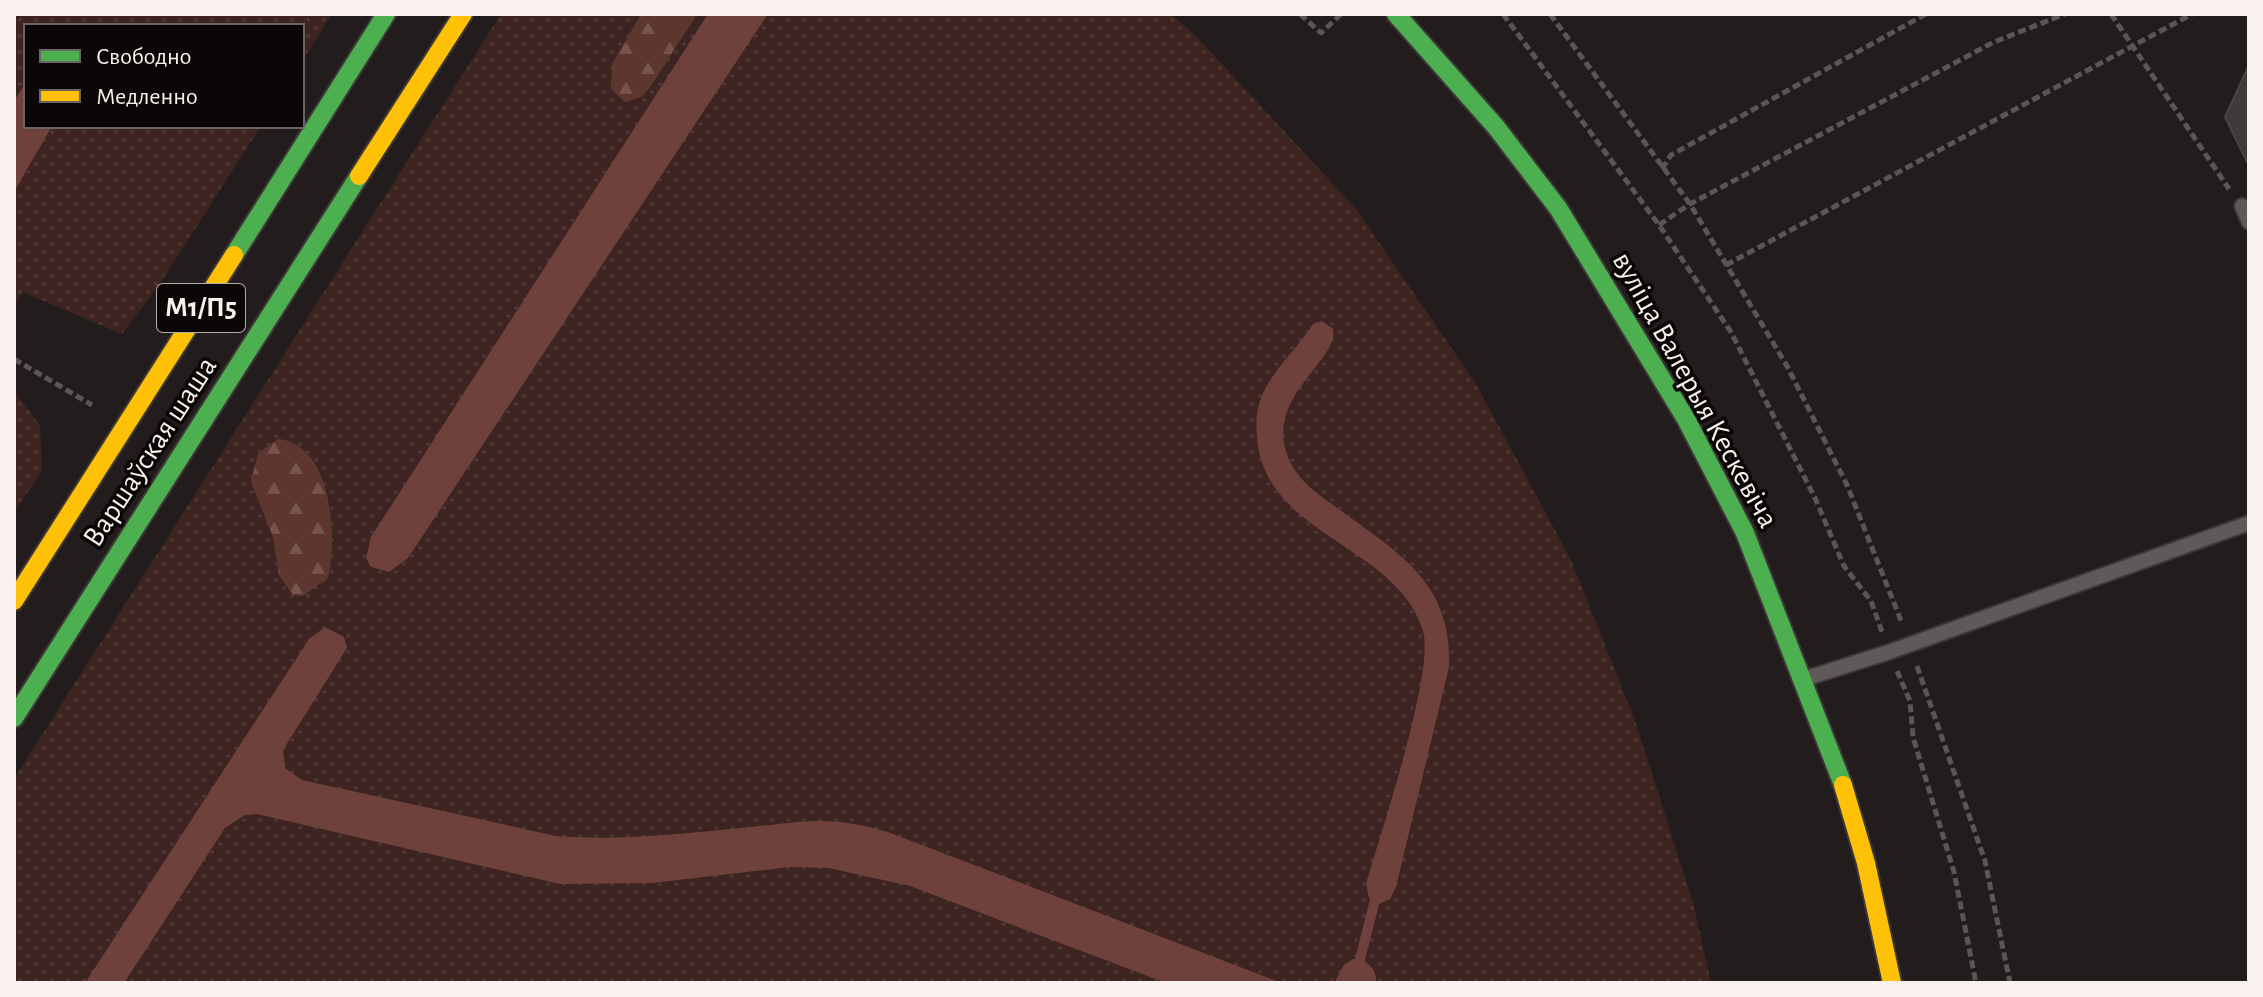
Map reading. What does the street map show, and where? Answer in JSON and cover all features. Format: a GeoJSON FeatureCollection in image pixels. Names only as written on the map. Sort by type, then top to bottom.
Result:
{"type":"FeatureCollection","features":[{"type":"Feature","properties":{"kind":"main road","name":"Варшаўская шаша"},"geometry":{"type":"LineString","coordinates":[[14,601],[386,14]]}},
{"type":"Feature","properties":{"kind":"main road","name":"Варшаўская шаша"},"geometry":{"type":"LineString","coordinates":[[14,718],[463,14]]}},
{"type":"Feature","properties":{"kind":"main road","name":"вуліца Валерыя Кескевіча"},"geometry":{"type":"LineString","coordinates":[[1396,14],[1496,127],[1587,253],[1686,419],[1739,520],[1837,767],[1866,863],[1892,983]]}},
{"type":"Feature","properties":{"kind":"lane"},"geometry":{"type":"LineString","coordinates":[[2242,206],[2249,222]]}},
{"type":"Feature","properties":{"kind":"lane"},"geometry":{"type":"LineString","coordinates":[[1804,679],[1911,645],[2249,523]]}},
{"type":"Feature","properties":{"kind":"path"},"geometry":{"type":"LineString","coordinates":[[1300,14],[1321,33],[1341,14]]}},
{"type":"Feature","properties":{"kind":"path"},"geometry":{"type":"LineString","coordinates":[[1503,14],[1659,225],[1731,332],[1815,498],[1844,566],[1871,601],[1910,701],[1913,737],[1954,872],[1976,983]]}},
{"type":"Feature","properties":{"kind":"path"},"geometry":{"type":"LineString","coordinates":[[1550,14],[1690,204],[1787,366],[1847,485],[1911,645],[1985,861],[2010,983]]}},
{"type":"Feature","properties":{"kind":"path"},"geometry":{"type":"LineString","coordinates":[[1662,169],[1671,155],[1926,14]]}},
{"type":"Feature","properties":{"kind":"path"},"geometry":{"type":"LineString","coordinates":[[1659,225],[1690,204],[1994,42],[2065,14]]}},
{"type":"Feature","properties":{"kind":"path"},"geometry":{"type":"LineString","coordinates":[[2111,14],[2242,206]]}},
{"type":"Feature","properties":{"kind":"path"},"geometry":{"type":"LineString","coordinates":[[1726,265],[2192,14]]}},
{"type":"Feature","properties":{"kind":"path"},"geometry":{"type":"LineString","coordinates":[[14,359],[126,426]]}},
{"type":"Feature","properties":{"kind":"shaded area"},"geometry":{"type":"Polygon","coordinates":[[[14,14],[332,14],[304,58],[304,24],[24,24],[24,128],[260,128],[161,282],[122,334],[23,292],[14,306],[14,14]]]}},
{"type":"Feature","properties":{"kind":"shaded area"},"geometry":{"type":"Polygon","coordinates":[[[501,14],[1171,14],[1195,35],[1356,209],[1476,384],[1571,560],[1634,718],[1693,902],[1711,983],[14,983],[14,779],[501,14]]]}},
{"type":"Feature","properties":{"kind":"shaded area"},"geometry":{"type":"Polygon","coordinates":[[[708,14],[768,14],[408,558],[389,572],[371,567],[366,558],[371,537],[708,14]]]}},
{"type":"Feature","properties":{"kind":"shaded area"},"geometry":{"type":"Polygon","coordinates":[[[24,85],[24,128],[51,128],[14,192],[14,101],[24,85]]]}},
{"type":"Feature","properties":{"kind":"shaded area"},"geometry":{"type":"Polygon","coordinates":[[[1322,321],[1333,329],[1332,341],[1286,414],[1283,433],[1287,454],[1307,484],[1400,555],[1417,572],[1442,612],[1448,638],[1449,667],[1396,887],[1390,899],[1379,904],[1369,898],[1366,884],[1414,716],[1425,652],[1423,631],[1409,603],[1389,579],[1286,501],[1268,477],[1257,440],[1258,409],[1266,387],[1313,324],[1322,321]]]}},
{"type":"Feature","properties":{"kind":"shaded area"},"geometry":{"type":"Polygon","coordinates":[[[14,391],[40,426],[42,471],[14,512],[14,391]]]}},
{"type":"Feature","properties":{"kind":"shaded area"},"geometry":{"type":"Polygon","coordinates":[[[325,627],[344,637],[347,648],[283,750],[285,768],[302,780],[556,836],[648,836],[815,821],[867,826],[1282,983],[1166,983],[910,886],[829,868],[790,867],[652,883],[560,884],[257,814],[245,815],[225,828],[124,983],[85,983],[309,639],[325,627]]]}},
{"type":"Feature","properties":{"kind":"shaded area"},"geometry":{"type":"Polygon","coordinates":[[[1353,959],[1370,966],[1376,983],[1334,983],[1344,965],[1353,959]]]}},
{"type":"Feature","properties":{"kind":"green space"},"geometry":{"type":"Polygon","coordinates":[[[641,14],[697,14],[649,89],[641,97],[625,102],[611,89],[612,64],[641,14]]]}},
{"type":"Feature","properties":{"kind":"green space"},"geometry":{"type":"Polygon","coordinates":[[[278,439],[296,444],[310,457],[320,474],[331,517],[328,578],[303,596],[293,595],[279,575],[273,537],[251,482],[258,453],[278,439]]]}},
{"type":"Feature","properties":{"kind":"building"},"geometry":{"type":"Polygon","coordinates":[[[2249,65],[2249,166],[2225,117],[2249,65]]]}},
{"type":"Feature","properties":{"kind":"waterway"},"geometry":{"type":"LineString","coordinates":[[1354,983],[1377,892]]}},
{"type":"Feature","properties":{"kind":"traffic: fast"},"geometry":{"type":"LineString","coordinates":[[234,255],[386,14]]}},
{"type":"Feature","properties":{"kind":"traffic: fast"},"geometry":{"type":"LineString","coordinates":[[1396,14],[1496,127],[1558,208],[1686,419],[1745,533],[1843,785]]}},
{"type":"Feature","properties":{"kind":"traffic: fast"},"geometry":{"type":"LineString","coordinates":[[14,718],[359,176]]}},
{"type":"Feature","properties":{"kind":"traffic: slow"},"geometry":{"type":"LineString","coordinates":[[359,176],[463,14]]}},
{"type":"Feature","properties":{"kind":"traffic: slow"},"geometry":{"type":"LineString","coordinates":[[14,601],[234,255]]}},
{"type":"Feature","properties":{"kind":"traffic: slow"},"geometry":{"type":"LineString","coordinates":[[1843,785],[1866,863],[1892,983]]}}]}
